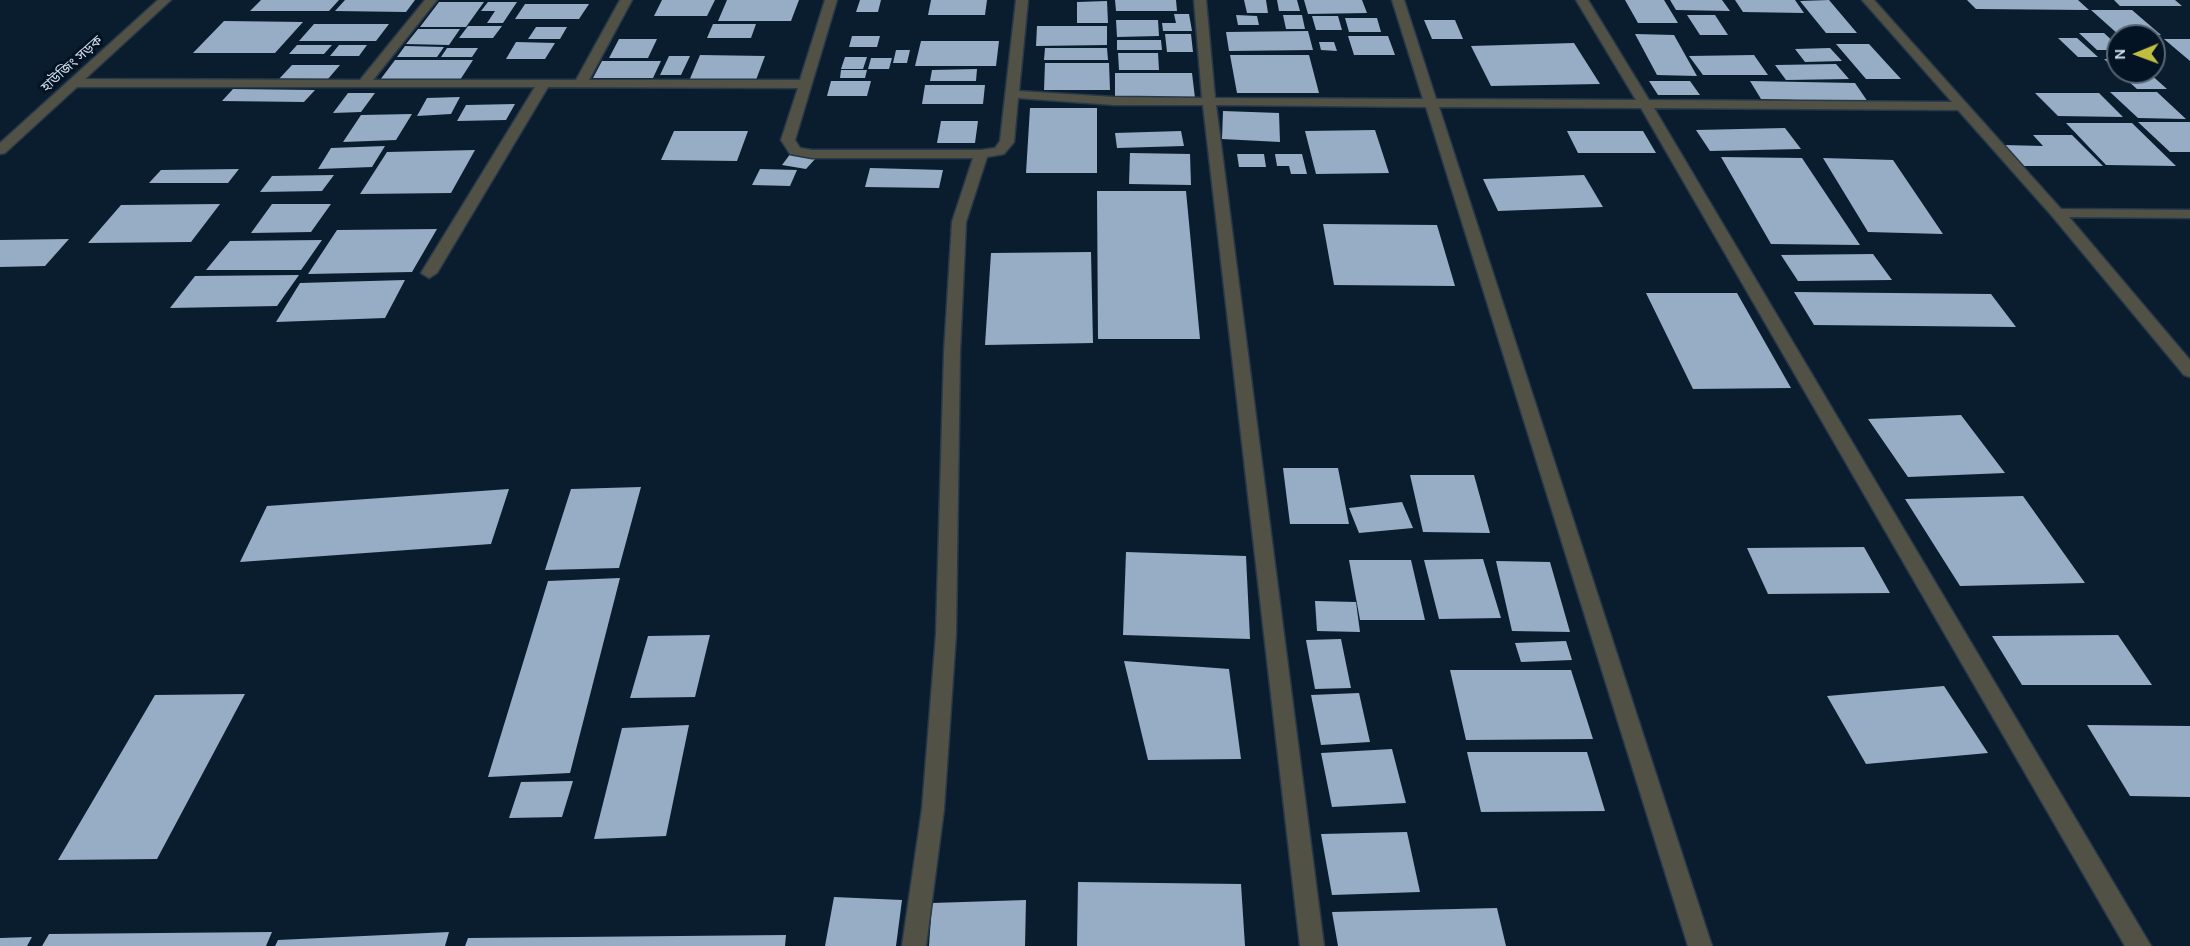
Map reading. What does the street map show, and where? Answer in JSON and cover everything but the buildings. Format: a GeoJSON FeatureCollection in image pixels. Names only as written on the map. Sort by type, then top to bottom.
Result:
{"type":"FeatureCollection","features":[{"type":"Feature","properties":{"kind":"street","name":"হাউজিং সড়ক"},"geometry":{"type":"LineString","coordinates":[[0,150],[165,0]]}},
{"type":"Feature","properties":{"kind":"street"},"geometry":{"type":"LineString","coordinates":[[364,84],[431,0]]}},
{"type":"Feature","properties":{"kind":"street"},"geometry":{"type":"LineString","coordinates":[[580,84],[626,0]]}},
{"type":"Feature","properties":{"kind":"street"},"geometry":{"type":"LineString","coordinates":[[831,0],[788,140],[795,151],[812,154],[981,154],[999,151],[1007,142],[1022,0]]}},
{"type":"Feature","properties":{"kind":"street"},"geometry":{"type":"LineString","coordinates":[[1200,0],[1209,102],[1312,946]]}},
{"type":"Feature","properties":{"kind":"street"},"geometry":{"type":"LineString","coordinates":[[1398,0],[1700,946]]}},
{"type":"Feature","properties":{"kind":"street"},"geometry":{"type":"LineString","coordinates":[[1582,0],[2139,946]]}},
{"type":"Feature","properties":{"kind":"street"},"geometry":{"type":"LineString","coordinates":[[1868,0],[2057,213],[2190,371]]}},
{"type":"Feature","properties":{"kind":"street"},"geometry":{"type":"LineString","coordinates":[[73,83],[806,84]]}},
{"type":"Feature","properties":{"kind":"street"},"geometry":{"type":"LineString","coordinates":[[429,273],[544,84]]}},
{"type":"Feature","properties":{"kind":"street"},"geometry":{"type":"LineString","coordinates":[[1012,94],[1114,101],[1646,106],[1962,106]]}},
{"type":"Feature","properties":{"kind":"street"},"geometry":{"type":"LineString","coordinates":[[914,946],[933,809],[946,634],[952,352],[959,222],[981,154]]}},
{"type":"Feature","properties":{"kind":"street"},"geometry":{"type":"LineString","coordinates":[[2057,213],[2190,214]]}}]}
